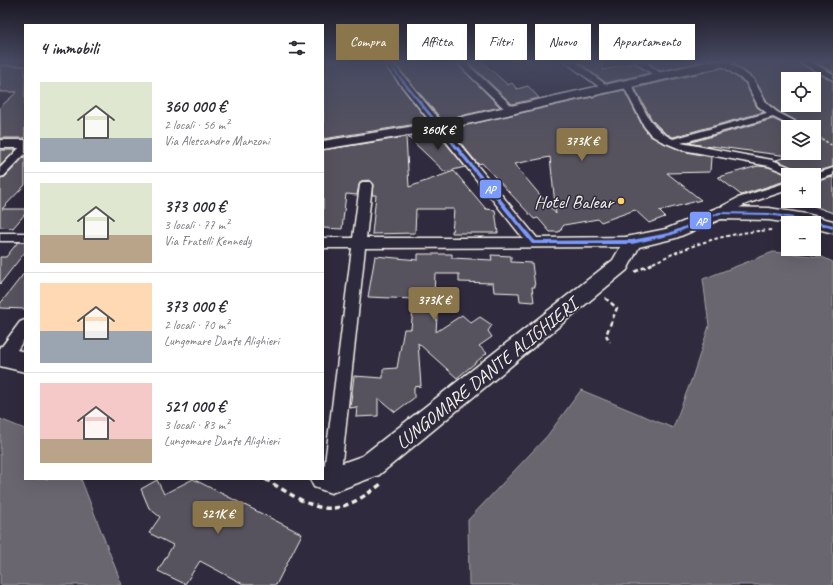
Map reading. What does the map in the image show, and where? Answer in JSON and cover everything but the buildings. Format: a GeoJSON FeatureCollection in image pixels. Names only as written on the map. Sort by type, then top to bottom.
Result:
{"type":"FeatureCollection","features":[{"type":"Feature","properties":{"kind":"street"},"geometry":{"type":"LineString","coordinates":[[409,88],[534,244]]}},
{"type":"Feature","properties":{"kind":"street"},"geometry":{"type":"LineString","coordinates":[[488,88],[511,110]]}},
{"type":"Feature","properties":{"kind":"street"},"geometry":{"type":"LineString","coordinates":[[324,145],[440,126],[611,88]]}},
{"type":"Feature","properties":{"kind":"street"},"geometry":{"type":"LineString","coordinates":[[629,88],[649,126],[655,133],[672,142],[683,147],[772,163],[784,168]]}},
{"type":"Feature","properties":{"kind":"street"},"geometry":{"type":"LineString","coordinates":[[754,88],[763,106],[774,114],[786,120]]}},
{"type":"Feature","properties":{"kind":"street"},"geometry":{"type":"LineString","coordinates":[[672,142],[774,114]]}},
{"type":"Feature","properties":{"kind":"street"},"geometry":{"type":"LineString","coordinates":[[0,144],[24,144]]}},
{"type":"Feature","properties":{"kind":"street"},"geometry":{"type":"LineString","coordinates":[[0,174],[24,149]]}},
{"type":"Feature","properties":{"kind":"street"},"geometry":{"type":"LineString","coordinates":[[821,175],[833,171]]}},
{"type":"Feature","properties":{"kind":"street"},"geometry":{"type":"LineString","coordinates":[[327,479],[366,185]]}},
{"type":"Feature","properties":{"kind":"street"},"geometry":{"type":"LineString","coordinates":[[324,243],[534,244],[632,242],[670,234],[719,213],[742,201],[781,188]]}},
{"type":"Feature","properties":{"kind":"street"},"geometry":{"type":"LineString","coordinates":[[719,213],[769,214],[806,220],[833,227]]}},
{"type":"Feature","properties":{"kind":"street"},"geometry":{"type":"LineString","coordinates":[[0,237],[24,238]]}},
{"type":"Feature","properties":{"kind":"street","name":"LUNGOMARE DANTE ALIGHIERI"},"geometry":{"type":"LineString","coordinates":[[327,479],[370,466],[620,264],[632,242]]}},
{"type":"Feature","properties":{"kind":"street"},"geometry":{"type":"LineString","coordinates":[[24,327],[2,357],[24,362]]}},
{"type":"Feature","properties":{"kind":"path"},"geometry":{"type":"LineString","coordinates":[[821,138],[833,146]]}},
{"type":"Feature","properties":{"kind":"path"},"geometry":{"type":"LineString","coordinates":[[610,342],[606,335],[617,308]]}},
{"type":"Feature","properties":{"kind":"shaded area"},"geometry":{"type":"Polygon","coordinates":[[[773,252],[781,253],[781,256],[822,257],[833,262],[833,585],[469,585],[468,520],[547,436],[581,390],[673,428],[692,378],[709,326],[703,279],[773,252]]]}},
{"type":"Feature","properties":{"kind":"shaded area"},"geometry":{"type":"Polygon","coordinates":[[[0,419],[24,429],[24,480],[81,480],[122,585],[0,585],[0,419]]]}},
{"type":"Feature","properties":{"kind":"transit line","name":"AP"},"geometry":{"type":"LineString","coordinates":[[408,88],[534,243],[632,242],[670,234],[719,213],[769,214],[806,220],[833,227]]}},
{"type":"Feature","properties":{"kind":"place","name":"Hotel Balear"},"geometry":{"type":"Point","coordinates":[621,201]}}]}
